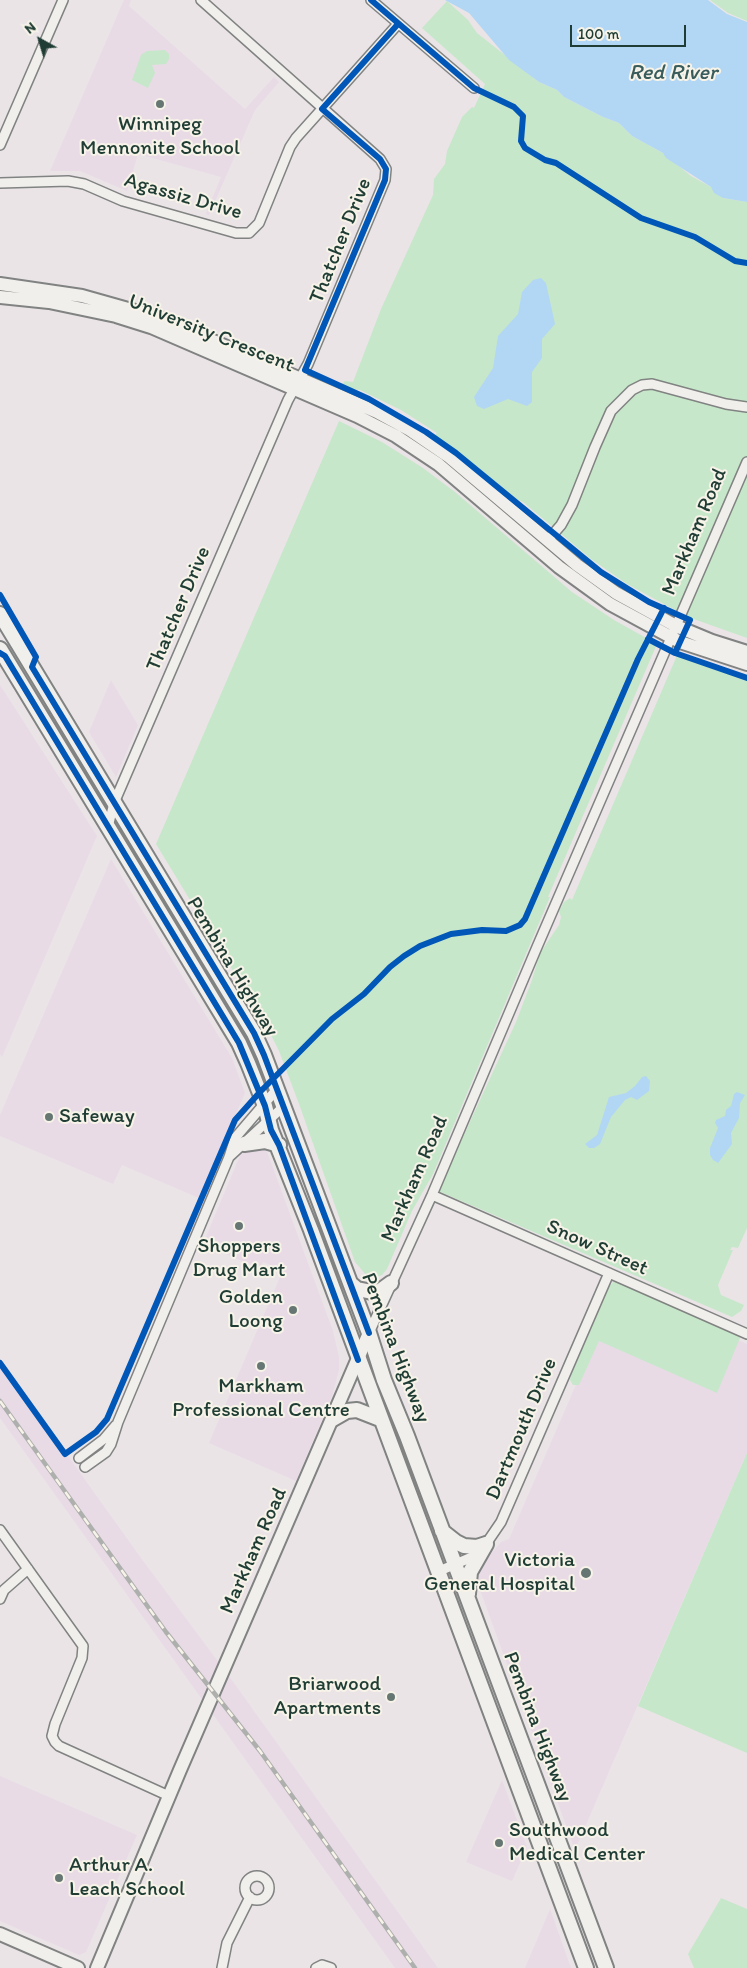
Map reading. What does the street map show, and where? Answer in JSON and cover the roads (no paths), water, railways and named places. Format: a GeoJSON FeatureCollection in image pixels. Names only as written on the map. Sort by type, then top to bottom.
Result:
{"type":"FeatureCollection","features":[{"type":"Feature","properties":{"kind":"main road","name":"University Crescent"},"geometry":{"type":"LineString","coordinates":[[0,284],[59,291],[132,309],[182,326],[298,383],[416,449],[459,481],[587,588],[628,614],[747,664]]}},
{"type":"Feature","properties":{"kind":"main road","name":"University Crescent"},"geometry":{"type":"LineString","coordinates":[[0,297],[50,302],[116,316],[151,327],[377,412],[420,437],[461,466],[577,565],[674,632],[747,652]]}},
{"type":"Feature","properties":{"kind":"main road","name":"Pembina Highway"},"geometry":{"type":"LineString","coordinates":[[0,614],[254,1033],[284,1106],[369,1334],[384,1380],[606,1968]]}},
{"type":"Feature","properties":{"kind":"main road","name":"Pembina Highway"},"geometry":{"type":"LineString","coordinates":[[0,649],[239,1043],[265,1106],[272,1130],[586,1968]]}},
{"type":"Feature","properties":{"kind":"main road"},"geometry":{"type":"LineString","coordinates":[[244,1144],[265,1141],[279,1146]]}},
{"type":"Feature","properties":{"kind":"main road"},"geometry":{"type":"LineString","coordinates":[[350,1283],[357,1289],[372,1292],[380,1291],[391,1283]]}},
{"type":"Feature","properties":{"kind":"main road","name":"Markham Road"},"geometry":{"type":"LineString","coordinates":[[97,1968],[169,1796],[369,1334]]}},
{"type":"Feature","properties":{"kind":"main road"},"geometry":{"type":"LineString","coordinates":[[333,1419],[348,1411],[357,1410],[380,1419]]}},
{"type":"Feature","properties":{"kind":"main road"},"geometry":{"type":"LineString","coordinates":[[442,1530],[464,1546],[477,1547],[486,1544]]}},
{"type":"Feature","properties":{"kind":"main road"},"geometry":{"type":"LineString","coordinates":[[468,1599],[470,1572],[486,1544]]}},
{"type":"Feature","properties":{"kind":"main road"},"geometry":{"type":"LineString","coordinates":[[485,1699],[503,1694]]}},
{"type":"Feature","properties":{"kind":"main road"},"geometry":{"type":"LineString","coordinates":[[0,1934],[78,1968]]}},
{"type":"Feature","properties":{"kind":"street"},"geometry":{"type":"LineString","coordinates":[[0,145],[63,0]]}},
{"type":"Feature","properties":{"kind":"street","name":"Thatcher Drive"},"geometry":{"type":"LineString","coordinates":[[108,827],[114,803],[308,364],[385,180],[386,169],[380,159],[201,0]]}},
{"type":"Feature","properties":{"kind":"street"},"geometry":{"type":"LineString","coordinates":[[371,0],[474,88]]}},
{"type":"Feature","properties":{"kind":"street","name":"Agassiz Drive"},"geometry":{"type":"LineString","coordinates":[[0,183],[76,182],[132,204],[236,233],[249,233],[259,223],[290,147],[398,24]]}},
{"type":"Feature","properties":{"kind":"street"},"geometry":{"type":"LineString","coordinates":[[548,540],[561,525],[572,505],[594,447],[611,411],[632,390],[642,385],[652,384],[747,408]]}},
{"type":"Feature","properties":{"kind":"street","name":"Markham Road"},"geometry":{"type":"LineString","coordinates":[[369,1334],[432,1195],[747,462]]}},
{"type":"Feature","properties":{"kind":"street"},"geometry":{"type":"LineString","coordinates":[[85,1467],[106,1452],[114,1436],[118,1422],[229,1157],[235,1138],[265,1106],[277,1089]]}},
{"type":"Feature","properties":{"kind":"street"},"geometry":{"type":"LineString","coordinates":[[229,1157],[284,1106]]}},
{"type":"Feature","properties":{"kind":"street","name":"Snow Street"},"geometry":{"type":"LineString","coordinates":[[432,1195],[747,1334]]}},
{"type":"Feature","properties":{"kind":"street","name":"Dartmouth Drive"},"geometry":{"type":"LineString","coordinates":[[438,1572],[472,1557],[486,1544],[501,1522],[609,1273]]}},
{"type":"Feature","properties":{"kind":"street"},"geometry":{"type":"LineString","coordinates":[[79,1458],[104,1439],[118,1422]]}},
{"type":"Feature","properties":{"kind":"street"},"geometry":{"type":"LineString","coordinates":[[0,1530],[83,1646],[82,1658],[55,1724],[52,1736],[55,1742],[59,1746],[169,1796]]}},
{"type":"Feature","properties":{"kind":"street"},"geometry":{"type":"LineString","coordinates":[[0,1599],[4,1590],[28,1569]]}},
{"type":"Feature","properties":{"kind":"street"},"geometry":{"type":"LineString","coordinates":[[222,1968],[227,1943],[250,1897]]}},
{"type":"Feature","properties":{"kind":"street"},"geometry":{"type":"LineString","coordinates":[[316,1968],[322,1965],[331,1968]]}},
{"type":"Feature","properties":{"kind":"water","name":"Red River"},"geometry":{"type":"Polygon","coordinates":[[[445,0],[708,0],[727,14],[747,22],[747,202],[723,198],[714,193],[711,187],[666,158],[663,153],[632,136],[619,123],[603,117],[564,97],[557,90],[539,82],[509,60],[469,13],[445,0]]]}},
{"type":"Feature","properties":{"kind":"water"},"geometry":{"type":"Polygon","coordinates":[[[541,278],[546,283],[555,324],[542,339],[542,358],[532,372],[532,402],[527,406],[508,399],[484,409],[477,406],[474,397],[493,368],[498,336],[518,314],[522,292],[533,280],[541,278]]]}},
{"type":"Feature","properties":{"kind":"water"},"geometry":{"type":"Polygon","coordinates":[[[646,1076],[650,1081],[649,1091],[637,1100],[631,1097],[625,1100],[611,1117],[600,1144],[594,1148],[589,1148],[585,1144],[597,1135],[609,1097],[626,1093],[642,1077],[646,1076]]]}},
{"type":"Feature","properties":{"kind":"water"},"geometry":{"type":"Polygon","coordinates":[[[737,1092],[745,1095],[740,1103],[739,1118],[731,1133],[732,1144],[718,1163],[710,1155],[710,1148],[718,1128],[715,1123],[716,1120],[725,1116],[726,1110],[731,1106],[734,1094],[737,1092]]]}},
{"type":"Feature","properties":{"kind":"railway"},"geometry":{"type":"LineString","coordinates":[[0,1401],[166,1632],[260,1751],[415,1968]]}},
{"type":"Feature","properties":{"kind":"place","name":"Winnipeg Mennonite School"},"geometry":{"type":"Point","coordinates":[160,104]}},
{"type":"Feature","properties":{"kind":"place","name":"Safeway"},"geometry":{"type":"Point","coordinates":[49,1117]}},
{"type":"Feature","properties":{"kind":"place","name":"Shoppers Drug Mart"},"geometry":{"type":"Point","coordinates":[239,1226]}},
{"type":"Feature","properties":{"kind":"place","name":"Golden Loong"},"geometry":{"type":"Point","coordinates":[293,1310]}},
{"type":"Feature","properties":{"kind":"place","name":"Markham Professional Centre"},"geometry":{"type":"Point","coordinates":[261,1366]}},
{"type":"Feature","properties":{"kind":"place","name":"Victoria General Hospital"},"geometry":{"type":"Point","coordinates":[586,1573]}},
{"type":"Feature","properties":{"kind":"place","name":"Briarwood Apartments"},"geometry":{"type":"Point","coordinates":[391,1697]}},
{"type":"Feature","properties":{"kind":"place","name":"Southwood Medical Center"},"geometry":{"type":"Point","coordinates":[499,1843]}},
{"type":"Feature","properties":{"kind":"place","name":"Arthur A. Leach School"},"geometry":{"type":"Point","coordinates":[59,1878]}}]}
